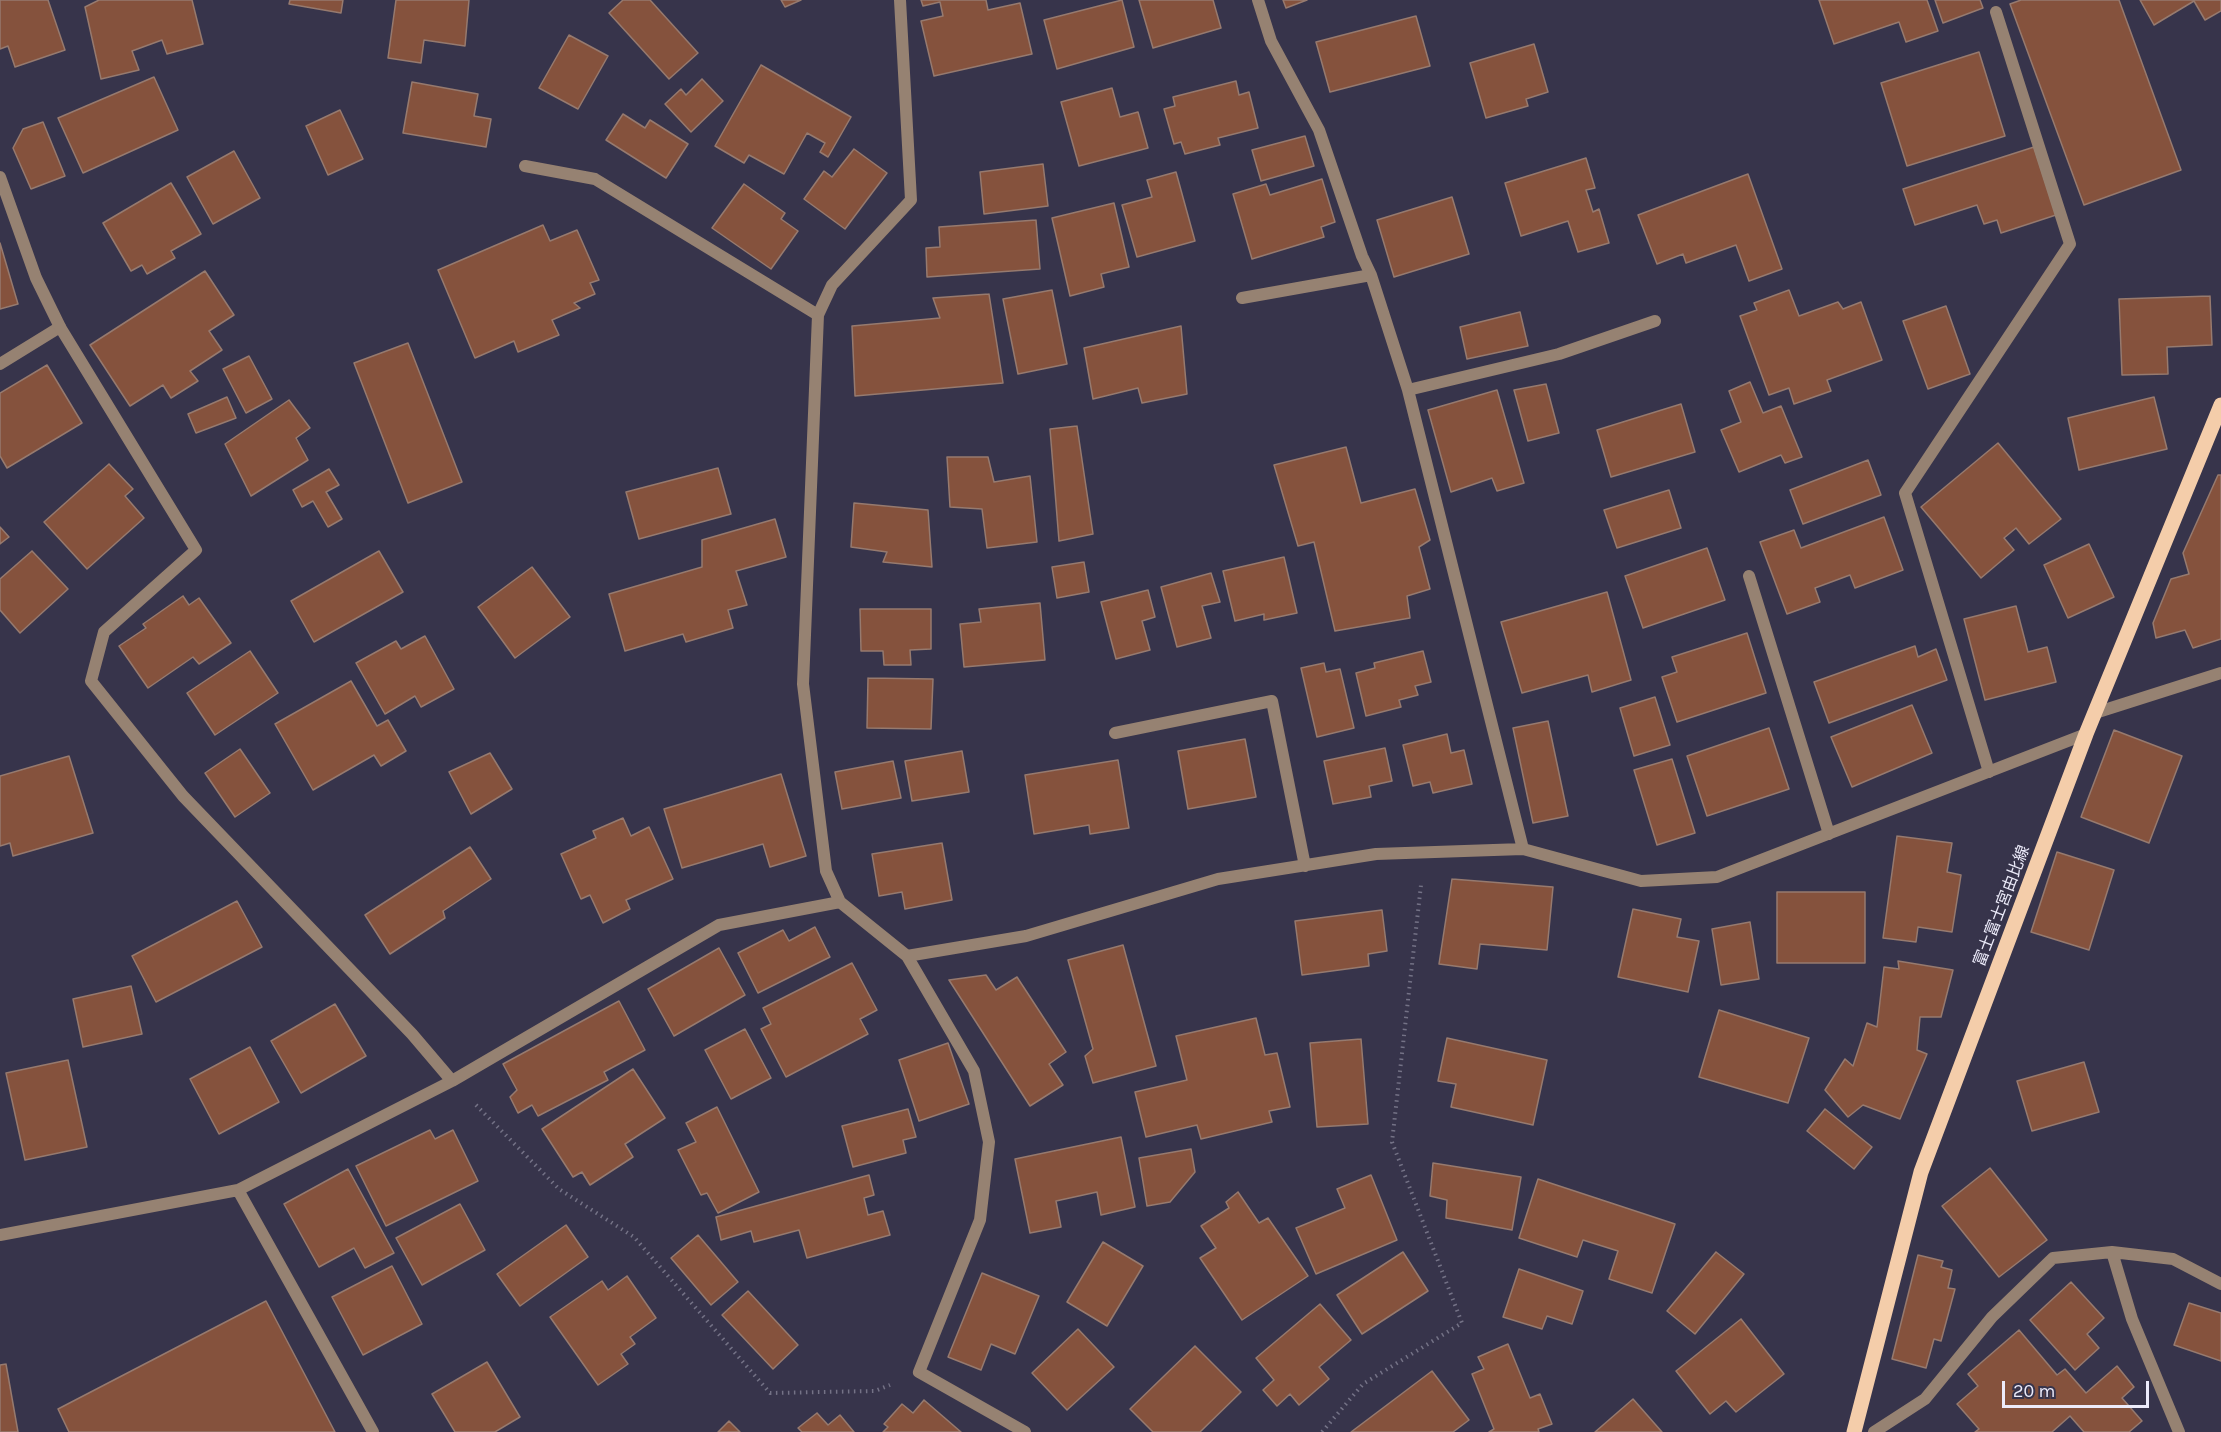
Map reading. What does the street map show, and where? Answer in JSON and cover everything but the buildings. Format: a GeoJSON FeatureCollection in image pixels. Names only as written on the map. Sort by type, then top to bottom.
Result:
{"type":"FeatureCollection","features":[{"type":"Feature","properties":{"kind":"main road","name":"富士富士宮由比線"},"geometry":{"type":"LineString","coordinates":[[1854,1432],[1922,1172],[2086,734],[2221,405]]}},
{"type":"Feature","properties":{"kind":"street"},"geometry":{"type":"LineString","coordinates":[[900,0],[911,200],[832,285],[818,315],[803,684],[825,871],[840,902],[907,956],[974,1071],[989,1142],[980,1220],[919,1372],[1025,1432]]}},
{"type":"Feature","properties":{"kind":"street"},"geometry":{"type":"LineString","coordinates":[[1258,0],[1271,40],[1319,130],[1362,256],[1371,275],[1408,390],[1523,849]]}},
{"type":"Feature","properties":{"kind":"street"},"geometry":{"type":"LineString","coordinates":[[1989,772],[1905,493],[2070,244],[1996,12]]}},
{"type":"Feature","properties":{"kind":"street"},"geometry":{"type":"LineString","coordinates":[[525,166],[595,179],[818,315]]}},
{"type":"Feature","properties":{"kind":"street"},"geometry":{"type":"LineString","coordinates":[[0,177],[36,278],[60,327],[196,550],[104,632],[92,681],[183,796],[412,1034],[452,1081]]}},
{"type":"Feature","properties":{"kind":"street"},"geometry":{"type":"LineString","coordinates":[[1242,298],[1371,275]]}},
{"type":"Feature","properties":{"kind":"street"},"geometry":{"type":"LineString","coordinates":[[1408,390],[1559,354],[1655,321]]}},
{"type":"Feature","properties":{"kind":"street"},"geometry":{"type":"LineString","coordinates":[[0,364],[60,327]]}},
{"type":"Feature","properties":{"kind":"street"},"geometry":{"type":"LineString","coordinates":[[1749,576],[1829,834]]}},
{"type":"Feature","properties":{"kind":"street"},"geometry":{"type":"LineString","coordinates":[[2095,713],[2221,673]]}},
{"type":"Feature","properties":{"kind":"street"},"geometry":{"type":"LineString","coordinates":[[1115,733],[1272,701],[1305,866]]}},
{"type":"Feature","properties":{"kind":"street"},"geometry":{"type":"LineString","coordinates":[[907,956],[1026,936],[1218,879],[1376,854],[1523,849],[1641,881],[1717,877],[2086,734]]}},
{"type":"Feature","properties":{"kind":"street"},"geometry":{"type":"LineString","coordinates":[[0,1234],[238,1190],[452,1081],[719,925],[840,902]]}},
{"type":"Feature","properties":{"kind":"street"},"geometry":{"type":"LineString","coordinates":[[238,1190],[373,1432]]}},
{"type":"Feature","properties":{"kind":"street"},"geometry":{"type":"LineString","coordinates":[[2112,1252],[2132,1319],[2179,1432]]}},
{"type":"Feature","properties":{"kind":"street"},"geometry":{"type":"LineString","coordinates":[[1874,1432],[1925,1399],[1992,1317],[2053,1258],[2112,1252],[2173,1259],[2221,1284]]}},
{"type":"Feature","properties":{"kind":"path"},"geometry":{"type":"LineString","coordinates":[[1322,1432],[1363,1384],[1462,1323],[1392,1142],[1425,852]]}},
{"type":"Feature","properties":{"kind":"path"},"geometry":{"type":"LineString","coordinates":[[452,1081],[559,1189],[634,1237],[770,1393],[875,1391],[919,1372]]}}]}
